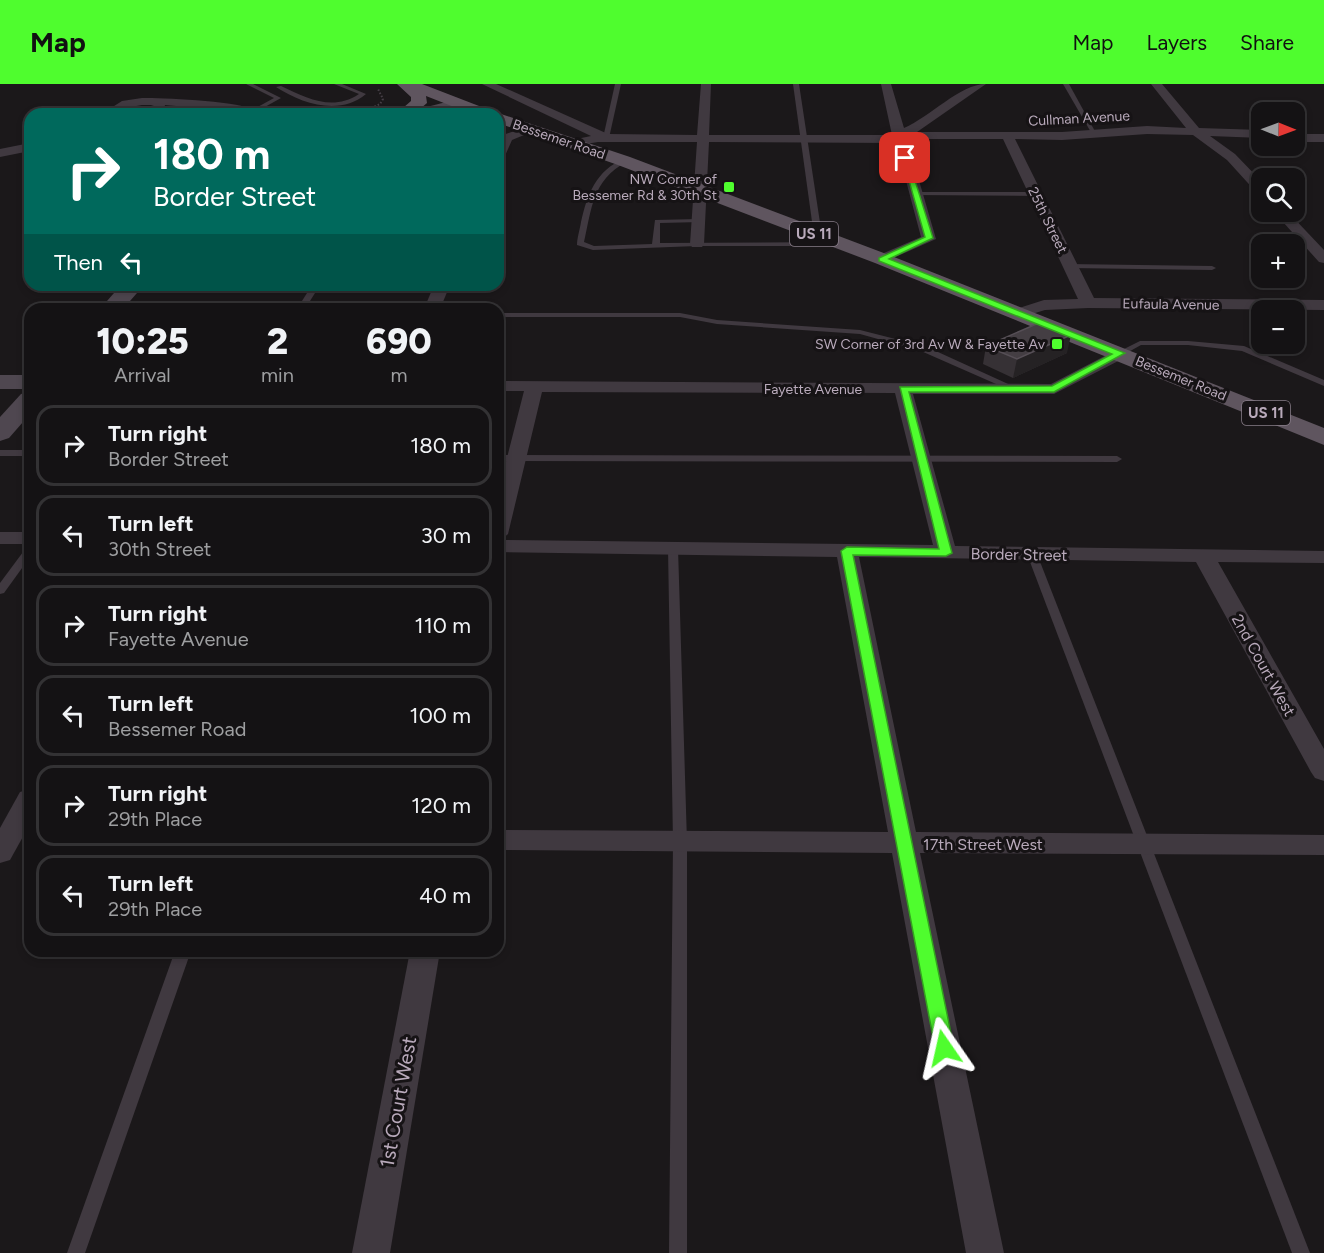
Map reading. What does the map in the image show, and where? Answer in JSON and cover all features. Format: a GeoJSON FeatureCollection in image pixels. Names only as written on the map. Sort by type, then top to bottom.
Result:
{"type":"FeatureCollection","features":[{"type":"Feature","properties":{"kind":"main road"},"geometry":{"type":"LineString","coordinates":[[406,84],[469,108]]}},
{"type":"Feature","properties":{"kind":"main road"},"geometry":{"type":"LineString","coordinates":[[406,84],[418,96],[419,103],[413,108]]}},
{"type":"Feature","properties":{"kind":"main road"},"geometry":{"type":"LineString","coordinates":[[442,108],[458,104]]}},
{"type":"Feature","properties":{"kind":"main road","name":"Bessemer Road"},"geometry":{"type":"LineString","coordinates":[[504,120],[624,161],[882,259],[1324,437]]}},
{"type":"Feature","properties":{"kind":"main road"},"geometry":{"type":"LineString","coordinates":[[116,303],[128,291]]}},
{"type":"Feature","properties":{"kind":"main road"},"geometry":{"type":"LineString","coordinates":[[0,382],[24,382]]}},
{"type":"Feature","properties":{"kind":"main road"},"geometry":{"type":"LineString","coordinates":[[0,433],[24,406]]}},
{"type":"Feature","properties":{"kind":"street"},"geometry":{"type":"LineString","coordinates":[[487,84],[606,138]]}},
{"type":"Feature","properties":{"kind":"street"},"geometry":{"type":"LineString","coordinates":[[517,97],[523,95],[528,84]]}},
{"type":"Feature","properties":{"kind":"street"},"geometry":{"type":"LineString","coordinates":[[697,244],[702,191],[706,84]]}},
{"type":"Feature","properties":{"kind":"street"},"geometry":{"type":"LineString","coordinates":[[882,259],[929,238],[886,84]]}},
{"type":"Feature","properties":{"kind":"street"},"geometry":{"type":"LineString","coordinates":[[899,137],[922,125],[981,84]]}},
{"type":"Feature","properties":{"kind":"street"},"geometry":{"type":"LineString","coordinates":[[1155,84],[1194,130],[1231,157],[1251,178]]}},
{"type":"Feature","properties":{"kind":"street"},"geometry":{"type":"LineString","coordinates":[[136,108],[150,88],[157,92],[155,105]]}},
{"type":"Feature","properties":{"kind":"street"},"geometry":{"type":"LineString","coordinates":[[155,105],[161,108]]}},
{"type":"Feature","properties":{"kind":"street"},"geometry":{"type":"LineString","coordinates":[[140,108],[155,105],[230,108]]}},
{"type":"Feature","properties":{"kind":"street"},"geometry":{"type":"LineString","coordinates":[[504,137],[530,130]]}},
{"type":"Feature","properties":{"kind":"street","name":"Cullman Avenue"},"geometry":{"type":"LineString","coordinates":[[572,144],[590,138],[804,140],[1095,134],[1147,130],[1251,133]]}},
{"type":"Feature","properties":{"kind":"street","name":"25th Street"},"geometry":{"type":"LineString","coordinates":[[1007,136],[1088,303]]}},
{"type":"Feature","properties":{"kind":"street"},"geometry":{"type":"LineString","coordinates":[[1305,138],[1324,138]]}},
{"type":"Feature","properties":{"kind":"street"},"geometry":{"type":"LineString","coordinates":[[0,153],[24,148]]}},
{"type":"Feature","properties":{"kind":"street"},"geometry":{"type":"LineString","coordinates":[[1290,222],[1324,259]]}},
{"type":"Feature","properties":{"kind":"street","name":"Eufaula Avenue"},"geometry":{"type":"LineString","coordinates":[[1019,313],[1044,305],[1088,303],[1324,305]]}},
{"type":"Feature","properties":{"kind":"street","name":"Fayette Avenue"},"geometry":{"type":"LineString","coordinates":[[504,386],[1054,389],[1120,353]]}},
{"type":"Feature","properties":{"kind":"street"},"geometry":{"type":"LineString","coordinates":[[504,477],[506,458],[534,386]]}},
{"type":"Feature","properties":{"kind":"street"},"geometry":{"type":"LineString","coordinates":[[903,389],[946,553]]}},
{"type":"Feature","properties":{"kind":"street"},"geometry":{"type":"LineString","coordinates":[[0,538],[24,538]]}},
{"type":"Feature","properties":{"kind":"street","name":"Border Street"},"geometry":{"type":"LineString","coordinates":[[504,546],[1324,557]]}},
{"type":"Feature","properties":{"kind":"street"},"geometry":{"type":"LineString","coordinates":[[847,551],[985,1253]]}},
{"type":"Feature","properties":{"kind":"street","name":"2nd Court West"},"geometry":{"type":"LineString","coordinates":[[1204,557],[1324,772]]}},
{"type":"Feature","properties":{"kind":"street"},"geometry":{"type":"LineString","coordinates":[[10,841],[24,812]]}},
{"type":"Feature","properties":{"kind":"street","name":"17th Street West"},"geometry":{"type":"LineString","coordinates":[[504,840],[1324,845]]}},
{"type":"Feature","properties":{"kind":"street","name":"1st Court West"},"geometry":{"type":"LineString","coordinates":[[371,1253],[424,957]]}},
{"type":"Feature","properties":{"kind":"lane"},"geometry":{"type":"LineString","coordinates":[[249,84],[278,98],[259,108]]}},
{"type":"Feature","properties":{"kind":"lane"},"geometry":{"type":"LineString","coordinates":[[261,90],[291,84]]}},
{"type":"Feature","properties":{"kind":"lane"},"geometry":{"type":"LineString","coordinates":[[297,94],[327,101],[352,95],[332,84]]}},
{"type":"Feature","properties":{"kind":"lane"},"geometry":{"type":"LineString","coordinates":[[279,87],[325,106],[356,100],[363,94],[337,84]]}},
{"type":"Feature","properties":{"kind":"lane"},"geometry":{"type":"LineString","coordinates":[[606,138],[618,84]]}},
{"type":"Feature","properties":{"kind":"lane"},"geometry":{"type":"LineString","coordinates":[[796,84],[818,236]]}},
{"type":"Feature","properties":{"kind":"lane"},"geometry":{"type":"LineString","coordinates":[[1066,84],[1095,134]]}},
{"type":"Feature","properties":{"kind":"lane"},"geometry":{"type":"LineString","coordinates":[[624,161],[611,166],[596,182],[580,243],[593,248],[697,244],[841,244]]}},
{"type":"Feature","properties":{"kind":"lane"},"geometry":{"type":"LineString","coordinates":[[915,194],[1035,194]]}},
{"type":"Feature","properties":{"kind":"lane"},"geometry":{"type":"LineString","coordinates":[[657,245],[657,221],[699,221]]}},
{"type":"Feature","properties":{"kind":"lane"},"geometry":{"type":"LineString","coordinates":[[1070,266],[1212,268]]}},
{"type":"Feature","properties":{"kind":"lane"},"geometry":{"type":"LineString","coordinates":[[504,315],[680,315],[717,322],[860,332],[924,349],[1015,389]]}},
{"type":"Feature","properties":{"kind":"lane"},"geometry":{"type":"LineString","coordinates":[[1120,353],[1140,343],[1188,343],[1244,349],[1324,384]]}},
{"type":"Feature","properties":{"kind":"lane"},"geometry":{"type":"LineString","coordinates":[[0,453],[24,453]]}},
{"type":"Feature","properties":{"kind":"lane"},"geometry":{"type":"LineString","coordinates":[[506,458],[1117,459]]}},
{"type":"Feature","properties":{"kind":"lane"},"geometry":{"type":"LineString","coordinates":[[673,548],[680,842],[678,1253]]}},
{"type":"Feature","properties":{"kind":"lane"},"geometry":{"type":"LineString","coordinates":[[1032,554],[1301,1253]]}},
{"type":"Feature","properties":{"kind":"lane"},"geometry":{"type":"LineString","coordinates":[[0,591],[24,557]]}},
{"type":"Feature","properties":{"kind":"lane"},"geometry":{"type":"LineString","coordinates":[[75,1253],[181,957]]}},
{"type":"Feature","properties":{"kind":"building"},"geometry":{"type":"Polygon","coordinates":[[[1041,322],[1071,335],[1017,359],[986,346],[1041,322]]]}},
{"type":"Feature","properties":{"kind":"place","name":"NW Corner of Bessemer Rd & 30th St"},"geometry":{"type":"Point","coordinates":[729,187]}},
{"type":"Feature","properties":{"kind":"place","name":"SW Corner of 3rd Av W & Fayette Av"},"geometry":{"type":"Point","coordinates":[1057,344]}},
{"type":"Feature","properties":{"kind":"route"},"geometry":{"type":"LineString","coordinates":[[905,158],[929,238],[882,259],[1120,353],[1054,389],[903,389],[946,553],[847,551],[944,1048]]}}]}
